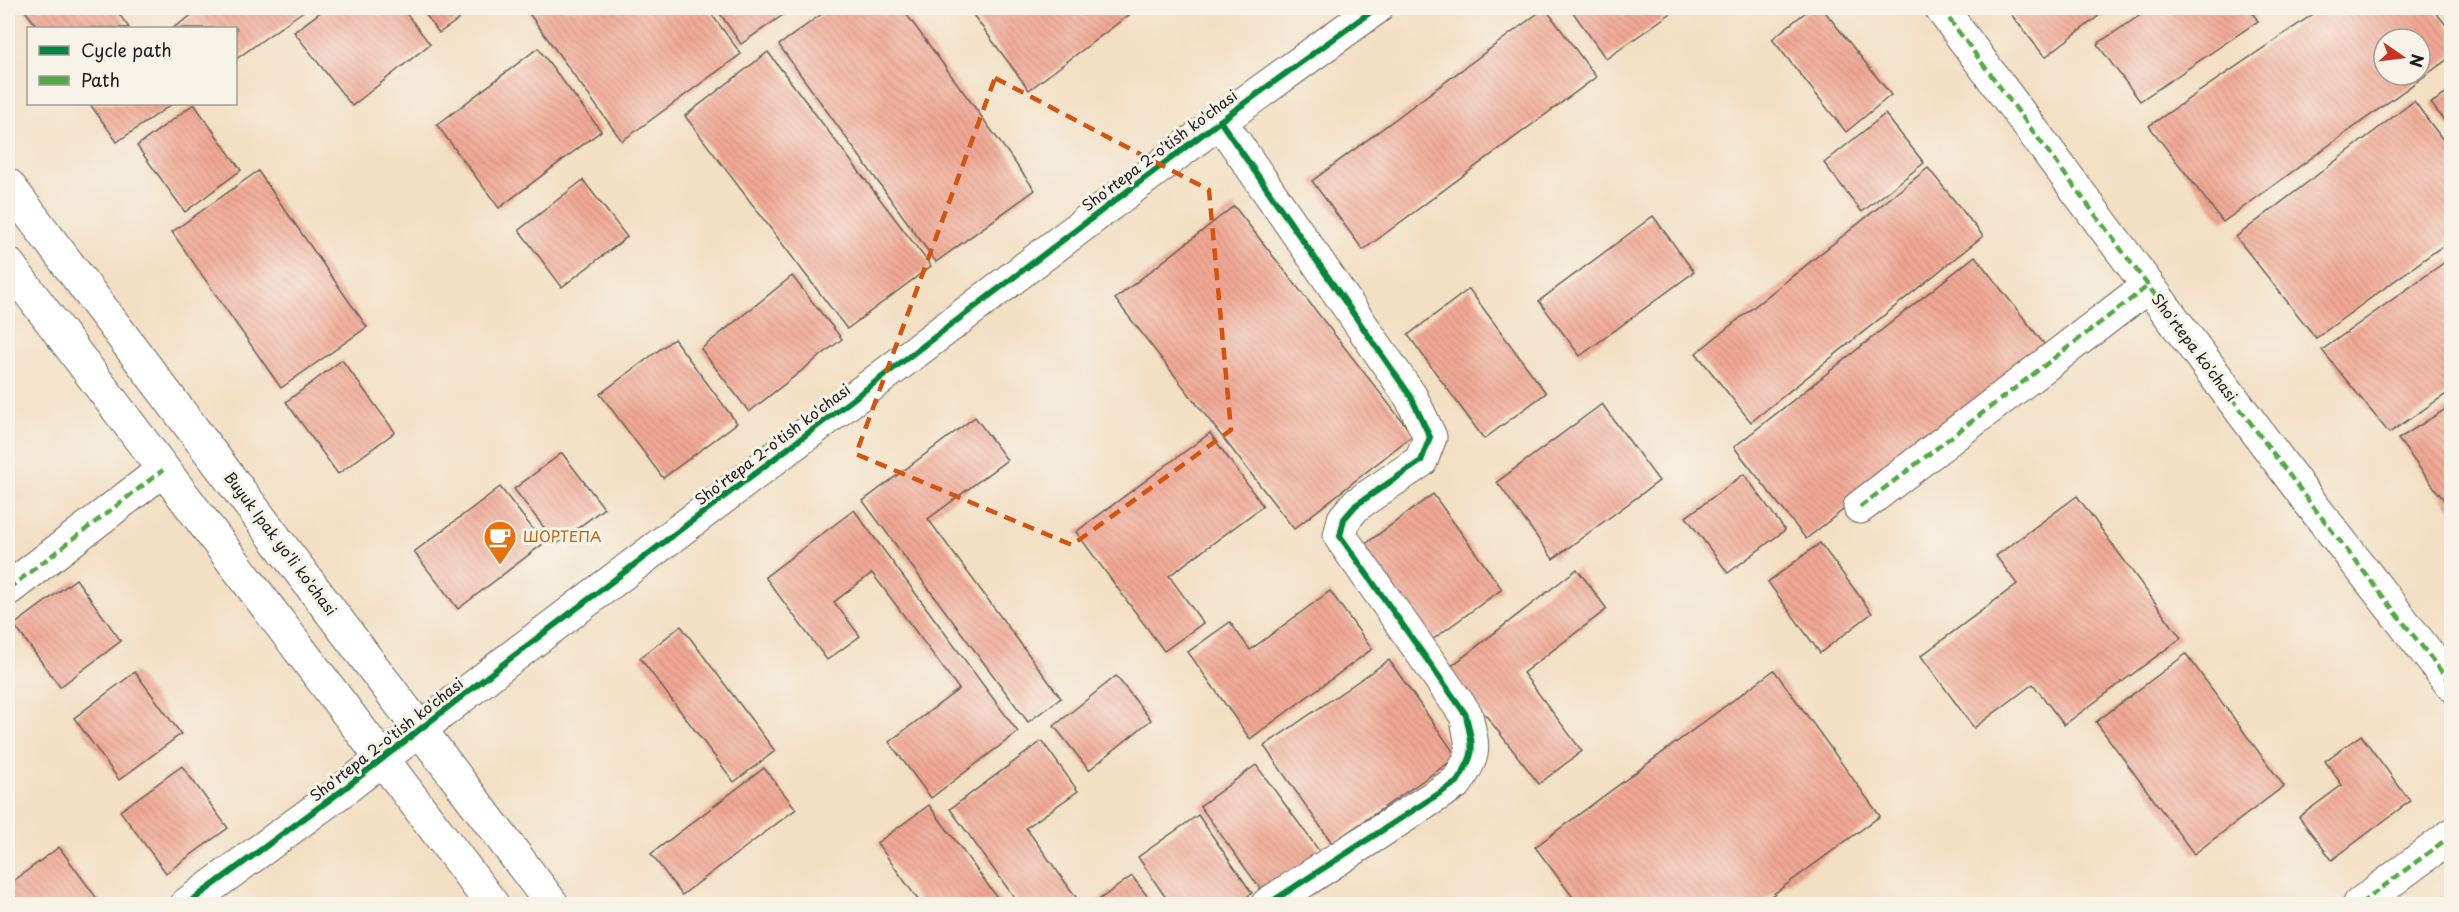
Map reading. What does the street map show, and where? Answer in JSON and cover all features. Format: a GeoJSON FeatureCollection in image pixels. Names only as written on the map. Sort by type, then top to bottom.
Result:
{"type":"FeatureCollection","features":[{"type":"Feature","properties":{"kind":"street","name":"Sho'rtepa 2-o'tish ko'chasi"},"geometry":{"type":"LineString","coordinates":[[187,904],[340,792],[517,654],[1220,121],[1376,8]]}},
{"type":"Feature","properties":{"kind":"street","name":"Sho'rtepa ko'chasi"},"geometry":{"type":"LineString","coordinates":[[1941,8],[2308,500],[2451,685]]}},
{"type":"Feature","properties":{"kind":"street"},"geometry":{"type":"LineString","coordinates":[[1220,121],[1411,397],[1430,437],[1421,461],[1356,505],[1344,519],[1340,536],[1466,714],[1473,746],[1470,762],[1457,782],[1268,904]]}},
{"type":"Feature","properties":{"kind":"street","name":"Buyuk Ipak yo'li ko'chasi"},"geometry":{"type":"LineString","coordinates":[[8,184],[552,904]]}},
{"type":"Feature","properties":{"kind":"street"},"geometry":{"type":"LineString","coordinates":[[8,264],[492,904]]}},
{"type":"Feature","properties":{"kind":"street"},"geometry":{"type":"LineString","coordinates":[[1860,507],[2148,286]]}},
{"type":"Feature","properties":{"kind":"street"},"geometry":{"type":"LineString","coordinates":[[8,589],[164,470]]}},
{"type":"Feature","properties":{"kind":"street"},"geometry":{"type":"LineString","coordinates":[[2360,904],[2451,835]]}},
{"type":"Feature","properties":{"kind":"highlighted area"},"geometry":{"type":"Polygon","coordinates":[[[995,78],[1209,190],[1231,430],[1072,545],[856,454],[995,78]]]}},
{"type":"Feature","properties":{"kind":"building"},"geometry":{"type":"Polygon","coordinates":[[[23,8],[115,8],[128,27],[37,27],[23,8]]]}},
{"type":"Feature","properties":{"kind":"building"},"geometry":{"type":"Polygon","coordinates":[[[202,8],[303,8],[305,10],[237,58],[237,27],[174,27],[202,8]]]}},
{"type":"Feature","properties":{"kind":"building"},"geometry":{"type":"Polygon","coordinates":[[[326,8],[402,8],[430,44],[352,106],[294,32],[326,8]]]}},
{"type":"Feature","properties":{"kind":"building"},"geometry":{"type":"Polygon","coordinates":[[[421,8],[475,8],[439,33],[421,8]]]}},
{"type":"Feature","properties":{"kind":"building"},"geometry":{"type":"Polygon","coordinates":[[[525,8],[707,8],[741,54],[622,141],[525,8]]]}},
{"type":"Feature","properties":{"kind":"building"},"geometry":{"type":"Polygon","coordinates":[[[716,8],[793,8],[741,44],[716,8]]]}},
{"type":"Feature","properties":{"kind":"building"},"geometry":{"type":"Polygon","coordinates":[[[830,8],[902,8],[1035,190],[936,262],[779,45],[830,8]]]}},
{"type":"Feature","properties":{"kind":"building"},"geometry":{"type":"Polygon","coordinates":[[[968,8],[1125,8],[1130,14],[1029,90],[968,8]]]}},
{"type":"Feature","properties":{"kind":"building"},"geometry":{"type":"Polygon","coordinates":[[[1545,8],[1596,77],[1363,250],[1312,181],[1545,8]]]}},
{"type":"Feature","properties":{"kind":"building"},"geometry":{"type":"Polygon","coordinates":[[[1570,8],[1678,8],[1606,59],[1570,8]]]}},
{"type":"Feature","properties":{"kind":"building"},"geometry":{"type":"Polygon","coordinates":[[[1811,8],[1822,8],[1891,95],[1846,132],[1772,39],[1811,8]]]}},
{"type":"Feature","properties":{"kind":"building"},"geometry":{"type":"Polygon","coordinates":[[[2006,8],[2109,8],[2045,57],[2006,8]]]}},
{"type":"Feature","properties":{"kind":"building"},"geometry":{"type":"Polygon","coordinates":[[[2151,8],[2249,8],[2258,21],[2140,101],[2097,44],[2151,8]]]}},
{"type":"Feature","properties":{"kind":"building"},"geometry":{"type":"Polygon","coordinates":[[[2322,8],[2432,8],[2452,32],[2452,56],[2432,70],[2432,27],[2372,27],[2372,87],[2409,87],[2223,222],[2149,126],[2322,8]]]}},
{"type":"Feature","properties":{"kind":"building"},"geometry":{"type":"Polygon","coordinates":[[[538,48],[601,131],[499,208],[437,125],[538,48]]]}},
{"type":"Feature","properties":{"kind":"building"},"geometry":{"type":"Polygon","coordinates":[[[768,52],[931,266],[847,329],[685,116],[768,52]]]}},
{"type":"Feature","properties":{"kind":"building"},"geometry":{"type":"Polygon","coordinates":[[[2452,90],[2452,131],[2431,103],[2452,90]]]}},
{"type":"Feature","properties":{"kind":"building"},"geometry":{"type":"Polygon","coordinates":[[[2414,101],[2452,152],[2452,239],[2316,338],[2236,237],[2414,101]]]}},
{"type":"Feature","properties":{"kind":"building"},"geometry":{"type":"Polygon","coordinates":[[[91,105],[171,105],[117,142],[91,105]]]}},
{"type":"Feature","properties":{"kind":"building"},"geometry":{"type":"Polygon","coordinates":[[[195,105],[241,170],[185,212],[137,146],[195,105]]]}},
{"type":"Feature","properties":{"kind":"building"},"geometry":{"type":"Polygon","coordinates":[[[1885,114],[1924,163],[1862,212],[1824,163],[1885,114]]]}},
{"type":"Feature","properties":{"kind":"building"},"geometry":{"type":"Polygon","coordinates":[[[1928,168],[1983,236],[1751,422],[1696,353],[1928,168]]]}},
{"type":"Feature","properties":{"kind":"building"},"geometry":{"type":"Polygon","coordinates":[[[258,171],[367,327],[281,388],[172,232],[258,171]]]}},
{"type":"Feature","properties":{"kind":"building"},"geometry":{"type":"Polygon","coordinates":[[[583,180],[627,237],[562,287],[519,230],[583,180]]]}},
{"type":"Feature","properties":{"kind":"building"},"geometry":{"type":"Polygon","coordinates":[[[1234,206],[1413,435],[1294,529],[1115,299],[1234,206]]]}},
{"type":"Feature","properties":{"kind":"building"},"geometry":{"type":"Polygon","coordinates":[[[1653,216],[1694,272],[1580,356],[1539,301],[1653,216]]]}},
{"type":"Feature","properties":{"kind":"building"},"geometry":{"type":"Polygon","coordinates":[[[1975,256],[2048,349],[1806,539],[1734,447],[1975,256]]]}},
{"type":"Feature","properties":{"kind":"building"},"geometry":{"type":"Polygon","coordinates":[[[2452,257],[2452,390],[2389,433],[2322,350],[2452,257]]]}},
{"type":"Feature","properties":{"kind":"building"},"geometry":{"type":"Polygon","coordinates":[[[792,276],[842,339],[749,412],[701,349],[792,276]]]}},
{"type":"Feature","properties":{"kind":"building"},"geometry":{"type":"Polygon","coordinates":[[[1469,289],[1546,393],[1484,439],[1408,335],[1469,289]]]}},
{"type":"Feature","properties":{"kind":"building"},"geometry":{"type":"Polygon","coordinates":[[[674,339],[737,423],[663,478],[600,394],[674,339]]]}},
{"type":"Feature","properties":{"kind":"building"},"geometry":{"type":"Polygon","coordinates":[[[342,360],[395,432],[338,474],[286,402],[342,360]]]}},
{"type":"Feature","properties":{"kind":"building"},"geometry":{"type":"Polygon","coordinates":[[[1602,404],[1659,481],[1553,559],[1497,482],[1602,404]]]}},
{"type":"Feature","properties":{"kind":"building"},"geometry":{"type":"Polygon","coordinates":[[[2452,405],[2452,511],[2398,439],[2452,405]]]}},
{"type":"Feature","properties":{"kind":"building"},"geometry":{"type":"Polygon","coordinates":[[[975,417],[1007,460],[928,519],[1061,698],[1028,722],[863,501],[975,417]]]}},
{"type":"Feature","properties":{"kind":"building"},"geometry":{"type":"Polygon","coordinates":[[[1210,433],[1263,506],[1169,576],[1203,623],[1164,651],[1076,532],[1210,433]]]}},
{"type":"Feature","properties":{"kind":"building"},"geometry":{"type":"Polygon","coordinates":[[[562,453],[604,508],[557,544],[514,489],[562,453]]]}},
{"type":"Feature","properties":{"kind":"building"},"geometry":{"type":"Polygon","coordinates":[[[1744,474],[1785,530],[1728,573],[1686,517],[1744,474]]]}},
{"type":"Feature","properties":{"kind":"building"},"geometry":{"type":"Polygon","coordinates":[[[500,487],[544,543],[458,609],[414,552],[500,487]]]}},
{"type":"Feature","properties":{"kind":"building"},"geometry":{"type":"Polygon","coordinates":[[[1433,494],[1502,589],[1429,642],[1360,548],[1433,494]]]}},
{"type":"Feature","properties":{"kind":"building"},"geometry":{"type":"Polygon","coordinates":[[[2077,496],[2181,638],[2064,725],[2033,684],[1974,728],[1921,656],[2017,584],[1996,556],[2077,496]]]}},
{"type":"Feature","properties":{"kind":"building"},"geometry":{"type":"Polygon","coordinates":[[[854,510],[1018,732],[931,798],[889,742],[959,689],[872,573],[834,602],[860,636],[827,660],[765,577],[854,510]]]}},
{"type":"Feature","properties":{"kind":"building"},"geometry":{"type":"Polygon","coordinates":[[[1820,543],[1872,613],[1820,653],[1768,582],[1820,543]]]}},
{"type":"Feature","properties":{"kind":"building"},"geometry":{"type":"Polygon","coordinates":[[[1577,569],[1607,609],[1523,673],[1582,751],[1539,784],[1449,668],[1577,569]]]}},
{"type":"Feature","properties":{"kind":"building"},"geometry":{"type":"Polygon","coordinates":[[[76,579],[121,641],[60,687],[14,625],[76,579]]]}},
{"type":"Feature","properties":{"kind":"building"},"geometry":{"type":"Polygon","coordinates":[[[1330,591],[1372,649],[1250,739],[1188,652],[1230,622],[1250,650],[1330,591]]]}},
{"type":"Feature","properties":{"kind":"building"},"geometry":{"type":"Polygon","coordinates":[[[681,626],[775,751],[734,782],[640,658],[681,626]]]}},
{"type":"Feature","properties":{"kind":"building"},"geometry":{"type":"Polygon","coordinates":[[[2186,654],[2284,786],[2194,854],[2096,722],[2186,654]]]}},
{"type":"Feature","properties":{"kind":"building"},"geometry":{"type":"Polygon","coordinates":[[[1389,660],[1457,757],[1332,843],[1264,746],[1389,660]]]}},
{"type":"Feature","properties":{"kind":"building"},"geometry":{"type":"Polygon","coordinates":[[[1774,670],[1880,816],[1760,904],[1578,904],[1535,847],[1774,670]]]}},
{"type":"Feature","properties":{"kind":"building"},"geometry":{"type":"Polygon","coordinates":[[[135,672],[181,734],[119,780],[74,718],[135,672]]]}},
{"type":"Feature","properties":{"kind":"building"},"geometry":{"type":"Polygon","coordinates":[[[1116,676],[1151,720],[1089,770],[1054,726],[1116,676]]]}},
{"type":"Feature","properties":{"kind":"building"},"geometry":{"type":"Polygon","coordinates":[[[2361,735],[2410,801],[2332,860],[2299,817],[2342,785],[2325,761],[2361,735]]]}},
{"type":"Feature","properties":{"kind":"building"},"geometry":{"type":"Polygon","coordinates":[[[1042,741],[1078,791],[1026,828],[1081,904],[1019,904],[950,809],[1042,741]]]}},
{"type":"Feature","properties":{"kind":"building"},"geometry":{"type":"Polygon","coordinates":[[[1256,765],[1320,852],[1264,894],[1200,806],[1256,765]]]}},
{"type":"Feature","properties":{"kind":"building"},"geometry":{"type":"Polygon","coordinates":[[[182,766],[228,828],[166,873],[120,811],[182,766]]]}},
{"type":"Feature","properties":{"kind":"building"},"geometry":{"type":"Polygon","coordinates":[[[764,768],[796,809],[682,895],[651,854],[764,768]]]}},
{"type":"Feature","properties":{"kind":"building"},"geometry":{"type":"Polygon","coordinates":[[[929,805],[1002,904],[921,904],[877,843],[929,805]]]}},
{"type":"Feature","properties":{"kind":"building"},"geometry":{"type":"Polygon","coordinates":[[[1198,815],[1252,893],[1236,904],[1170,904],[1138,857],[1198,815]]]}},
{"type":"Feature","properties":{"kind":"building"},"geometry":{"type":"Polygon","coordinates":[[[59,847],[101,904],[8,904],[8,885],[59,847]]]}},
{"type":"Feature","properties":{"kind":"building"},"geometry":{"type":"Polygon","coordinates":[[[1132,876],[1153,904],[1093,904],[1132,876]]]}},
{"type":"Feature","properties":{"kind":"marked path"},"geometry":{"type":"LineString","coordinates":[[1941,8],[2308,500],[2452,685]]}},
{"type":"Feature","properties":{"kind":"marked path"},"geometry":{"type":"LineString","coordinates":[[1860,507],[2148,286]]}},
{"type":"Feature","properties":{"kind":"marked path"},"geometry":{"type":"LineString","coordinates":[[8,589],[163,470]]}},
{"type":"Feature","properties":{"kind":"marked path"},"geometry":{"type":"LineString","coordinates":[[2360,904],[2452,835]]}},
{"type":"Feature","properties":{"kind":"cycle path"},"geometry":{"type":"LineString","coordinates":[[187,904],[340,792],[507,661],[1220,121],[1376,8]]}},
{"type":"Feature","properties":{"kind":"cycle path"},"geometry":{"type":"LineString","coordinates":[[1220,121],[1411,397],[1430,437],[1421,461],[1356,505],[1344,519],[1340,536],[1466,715],[1472,743],[1468,763],[1457,782],[1268,904]]}},
{"type":"Feature","properties":{"kind":"place","name":"ШОРТЕПА"},"geometry":{"type":"Point","coordinates":[500,566]}}]}
